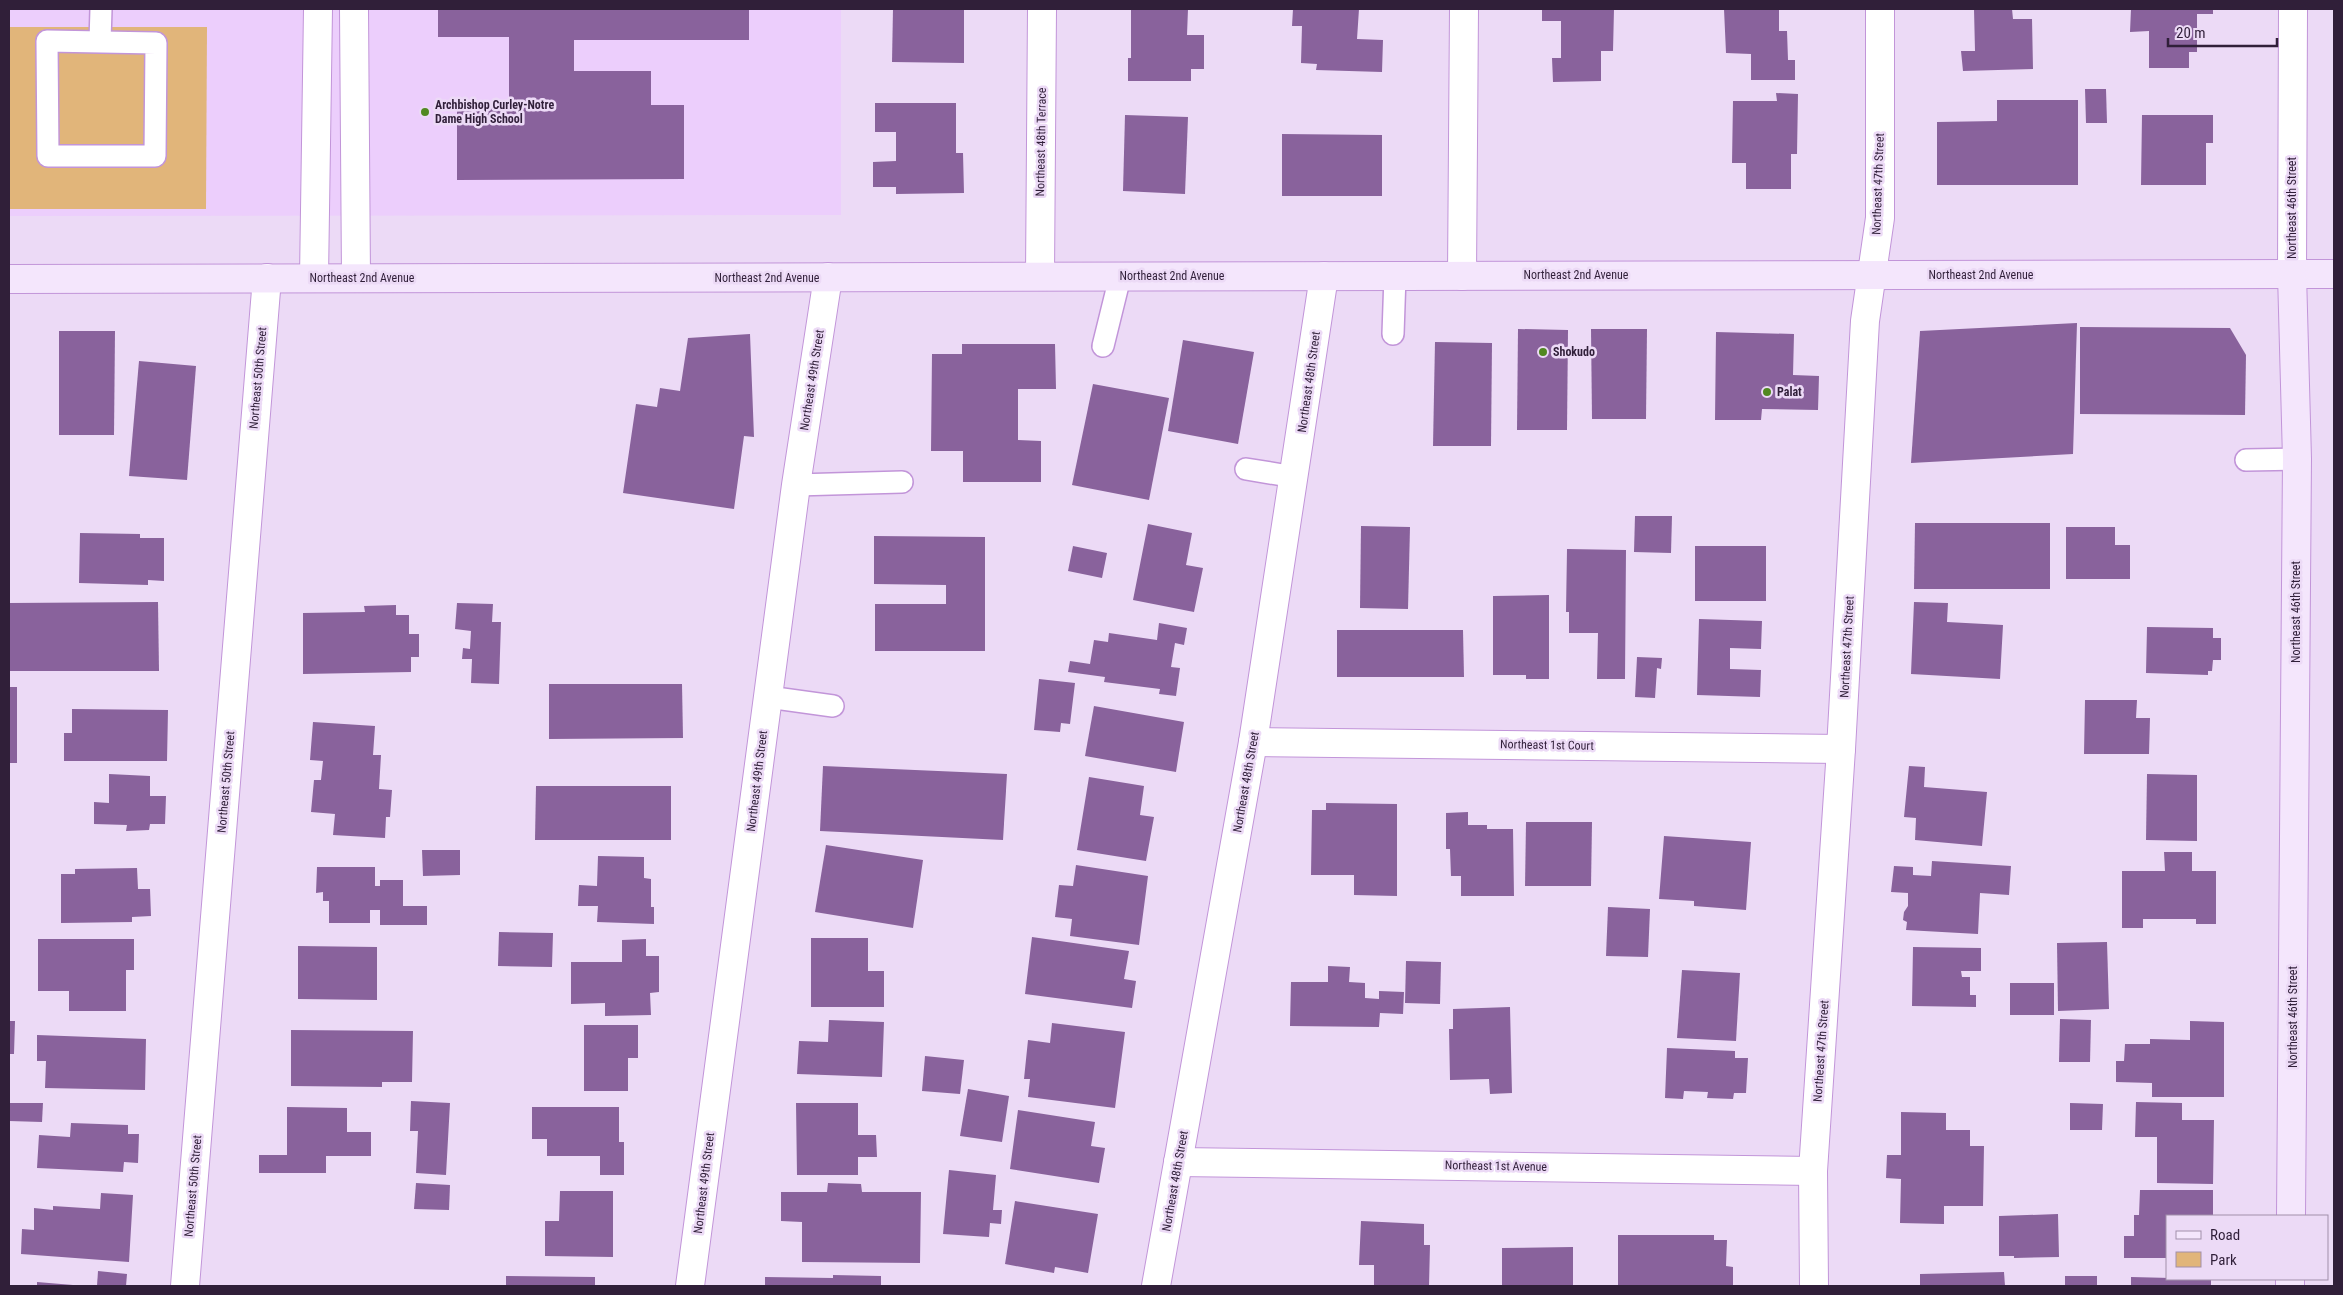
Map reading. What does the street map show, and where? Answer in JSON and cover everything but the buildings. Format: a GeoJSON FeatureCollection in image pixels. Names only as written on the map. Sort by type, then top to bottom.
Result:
{"type":"FeatureCollection","features":[{"type":"Feature","properties":{"kind":"main road","name":"Northeast 46th Street"},"geometry":{"type":"LineString","coordinates":[[2291,1215],[2297,459],[2292,274]]}},
{"type":"Feature","properties":{"kind":"main road","name":"Northeast 2nd Avenue"},"geometry":{"type":"LineString","coordinates":[[9,279],[2334,274]]}},
{"type":"Feature","properties":{"kind":"street"},"geometry":{"type":"LineString","coordinates":[[314,278],[318,9]]}},
{"type":"Feature","properties":{"kind":"street"},"geometry":{"type":"LineString","coordinates":[[354,9],[356,278]]}},
{"type":"Feature","properties":{"kind":"street","name":"Northeast 48th Terrace"},"geometry":{"type":"LineString","coordinates":[[1040,276],[1042,9]]}},
{"type":"Feature","properties":{"kind":"street"},"geometry":{"type":"LineString","coordinates":[[1462,276],[1464,9]]}},
{"type":"Feature","properties":{"kind":"street","name":"Northeast 47th Street"},"geometry":{"type":"LineString","coordinates":[[1814,1286],[1813,1171],[1841,749],[1865,321],[1880,218],[1880,9]]}},
{"type":"Feature","properties":{"kind":"street","name":"Northeast 46th Street"},"geometry":{"type":"LineString","coordinates":[[2292,274],[2293,9]]}},
{"type":"Feature","properties":{"kind":"street","name":"Northeast 48th Street"},"geometry":{"type":"LineString","coordinates":[[1156,1286],[1253,742],[1295,477],[1324,276]]}},
{"type":"Feature","properties":{"kind":"street","name":"Northeast 50th Street"},"geometry":{"type":"LineString","coordinates":[[185,1286],[267,278]]}},
{"type":"Feature","properties":{"kind":"street","name":"Northeast 49th Street"},"geometry":{"type":"LineString","coordinates":[[690,1286],[796,485],[828,278]]}},
{"type":"Feature","properties":{"kind":"street","name":"Northeast 1st Court"},"geometry":{"type":"LineString","coordinates":[[1253,742],[1841,749]]}},
{"type":"Feature","properties":{"kind":"street","name":"Northeast 1st Avenue"},"geometry":{"type":"LineString","coordinates":[[1178,1162],[1813,1171]]}},
{"type":"Feature","properties":{"kind":"lane"},"geometry":{"type":"LineString","coordinates":[[100,41],[101,9]]}},
{"type":"Feature","properties":{"kind":"lane"},"geometry":{"type":"LineString","coordinates":[[47,41],[100,41],[156,44],[155,156],[48,156],[47,41]]}},
{"type":"Feature","properties":{"kind":"lane"},"geometry":{"type":"LineString","coordinates":[[1393,334],[1395,276]]}},
{"type":"Feature","properties":{"kind":"lane"},"geometry":{"type":"LineString","coordinates":[[1103,346],[1120,277]]}},
{"type":"Feature","properties":{"kind":"lane"},"geometry":{"type":"LineString","coordinates":[[2246,460],[2297,459]]}},
{"type":"Feature","properties":{"kind":"lane"},"geometry":{"type":"LineString","coordinates":[[1246,469],[1295,477]]}},
{"type":"Feature","properties":{"kind":"lane"},"geometry":{"type":"LineString","coordinates":[[796,485],[902,482]]}},
{"type":"Feature","properties":{"kind":"lane"},"geometry":{"type":"LineString","coordinates":[[768,697],[833,706]]}},
{"type":"Feature","properties":{"kind":"shaded area","name":"Archbishop Curley-Notre Dame High School"},"geometry":{"type":"Polygon","coordinates":[[[9,9],[841,9],[841,215],[9,216],[9,9]]]}},
{"type":"Feature","properties":{"kind":"green space"},"geometry":{"type":"Polygon","coordinates":[[[9,27],[207,27],[206,209],[9,209],[9,27]]]}},
{"type":"Feature","properties":{"kind":"place","name":"Archbishop Curley-Notre Dame High School"},"geometry":{"type":"Point","coordinates":[425,112]}},
{"type":"Feature","properties":{"kind":"place","name":"Shokudo"},"geometry":{"type":"Point","coordinates":[1543,352]}},
{"type":"Feature","properties":{"kind":"place","name":"Palat"},"geometry":{"type":"Point","coordinates":[1767,392]}}]}
